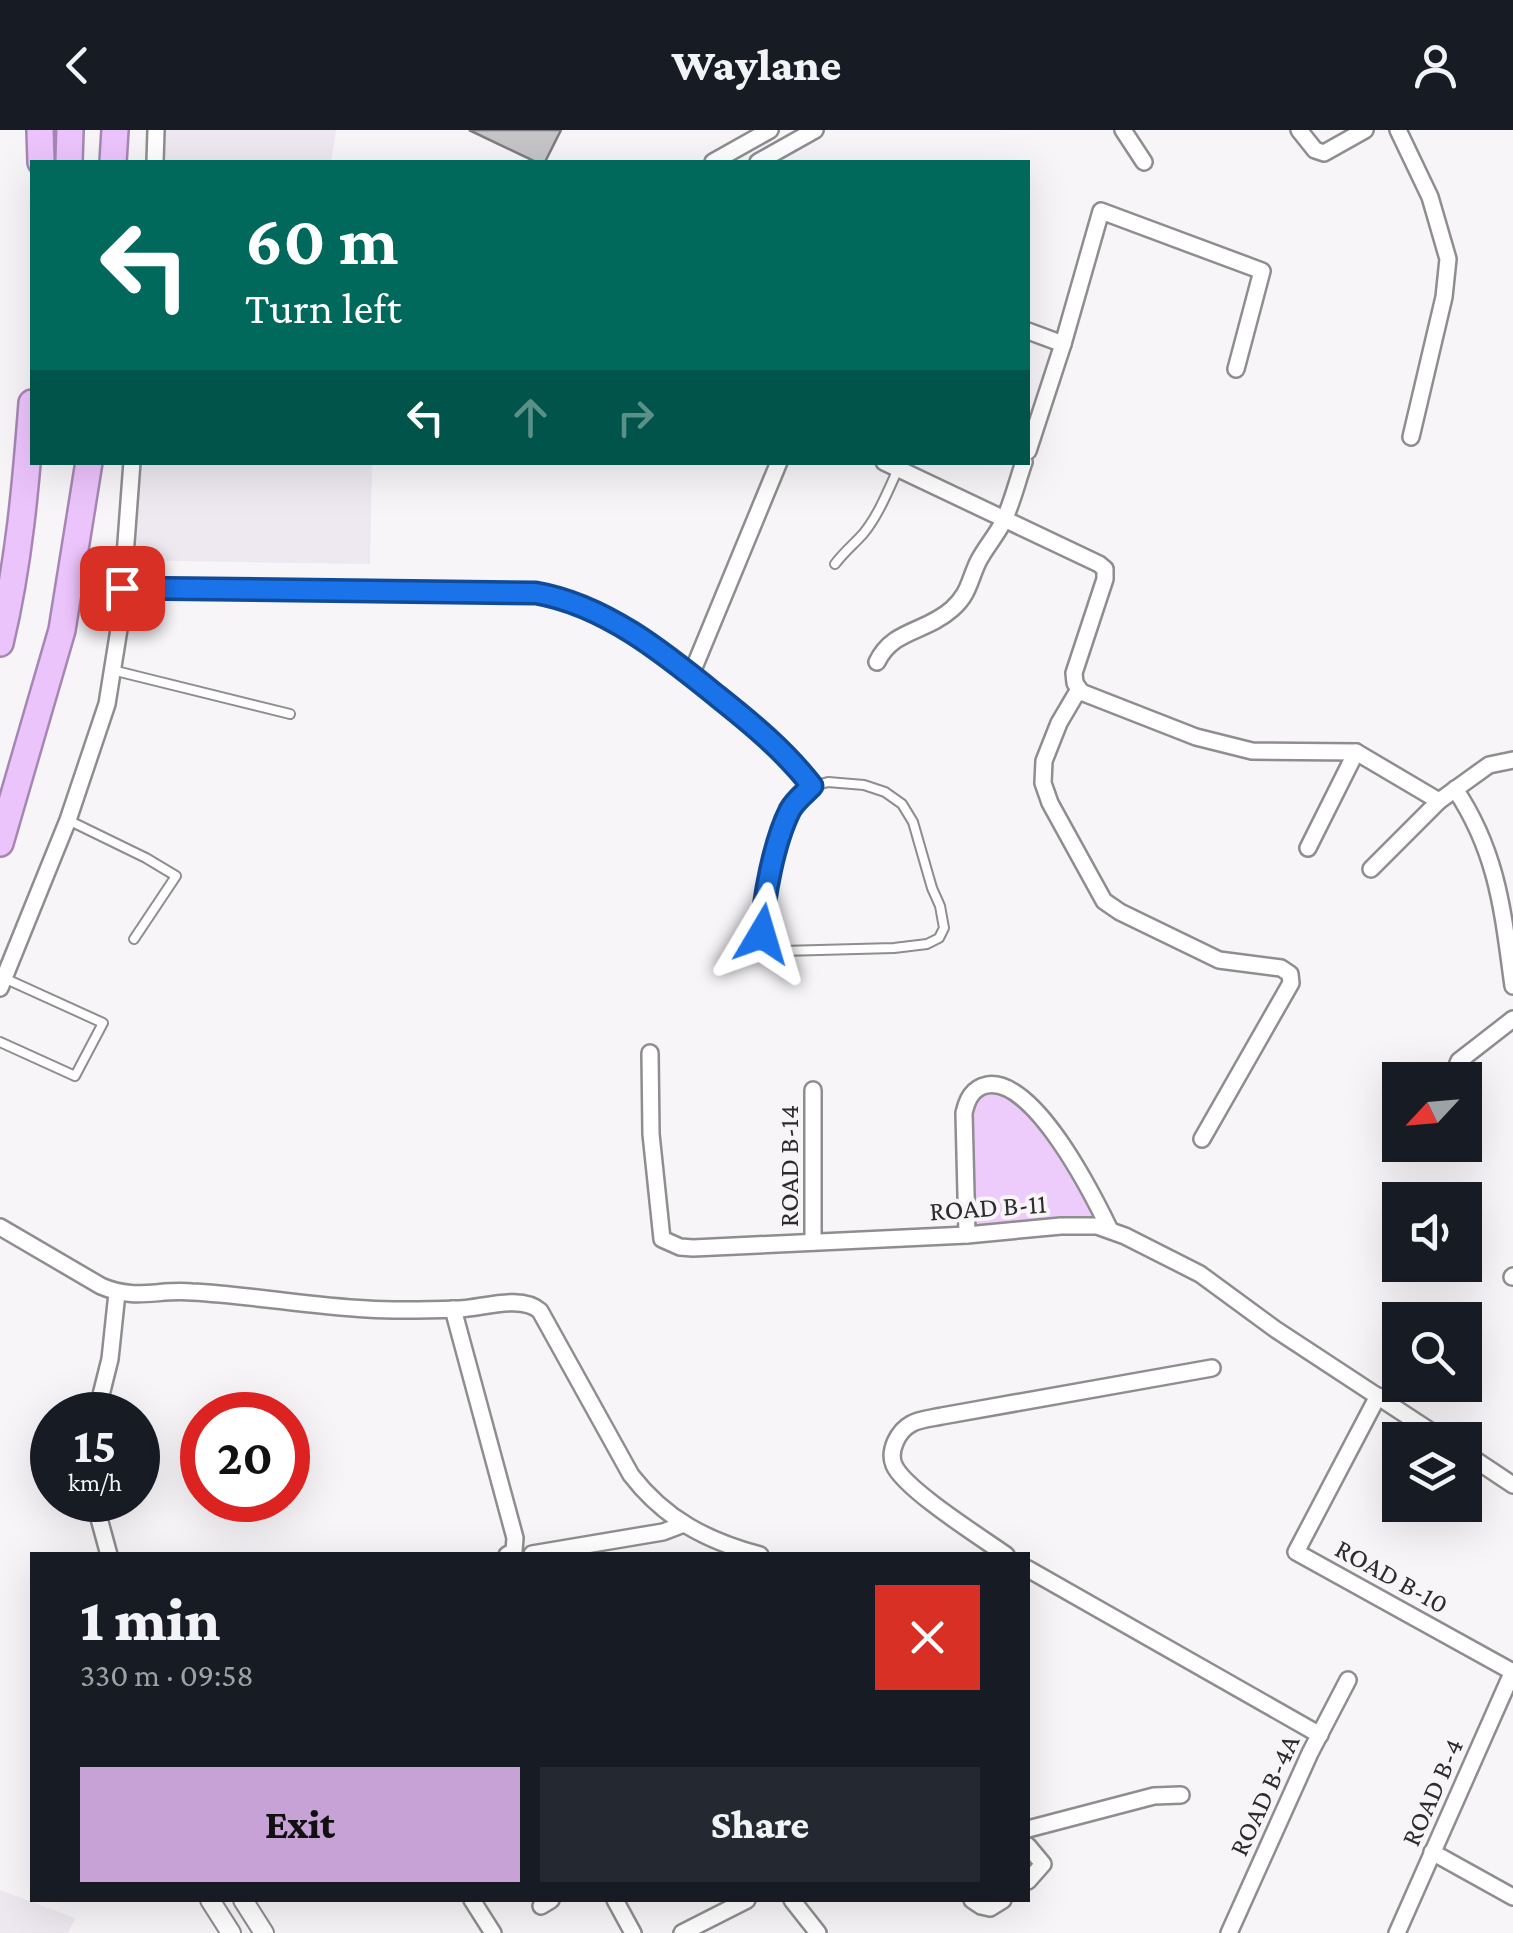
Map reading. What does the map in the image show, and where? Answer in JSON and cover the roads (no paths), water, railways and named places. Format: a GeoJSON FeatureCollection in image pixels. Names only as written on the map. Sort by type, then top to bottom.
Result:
{"type":"FeatureCollection","features":[{"type":"Feature","properties":{"kind":"highway"},"geometry":{"type":"LineString","coordinates":[[40,130],[41,160]]}},
{"type":"Feature","properties":{"kind":"highway"},"geometry":{"type":"LineString","coordinates":[[69,160],[70,130]]}},
{"type":"Feature","properties":{"kind":"highway"},"geometry":{"type":"LineString","coordinates":[[98,160],[99,130]]}},
{"type":"Feature","properties":{"kind":"highway"},"geometry":{"type":"LineString","coordinates":[[113,160],[116,130]]}},
{"type":"Feature","properties":{"kind":"highway"},"geometry":{"type":"LineString","coordinates":[[1,634],[14,577],[30,431]]}},
{"type":"Feature","properties":{"kind":"highway"},"geometry":{"type":"LineString","coordinates":[[0,843],[62,630],[89,465]]}},
{"type":"Feature","properties":{"kind":"street"},"geometry":{"type":"LineString","coordinates":[[155,160],[156,130]]}},
{"type":"Feature","properties":{"kind":"street"},"geometry":{"type":"LineString","coordinates":[[717,160],[768,132],[781,157],[815,130]]}},
{"type":"Feature","properties":{"kind":"street"},"geometry":{"type":"LineString","coordinates":[[1123,130],[1144,162]]}},
{"type":"Feature","properties":{"kind":"street"},"geometry":{"type":"LineString","coordinates":[[1299,130],[1315,150],[1324,153],[1364,130]]}},
{"type":"Feature","properties":{"kind":"street"},"geometry":{"type":"LineString","coordinates":[[1398,130],[1430,197],[1448,259],[1444,297],[1412,437]]}},
{"type":"Feature","properties":{"kind":"street"},"geometry":{"type":"LineString","coordinates":[[1030,445],[1101,212],[1262,271],[1236,370]]}},
{"type":"Feature","properties":{"kind":"street"},"geometry":{"type":"LineString","coordinates":[[1030,332],[1063,344]]}},
{"type":"Feature","properties":{"kind":"street"},"geometry":{"type":"LineString","coordinates":[[1,981],[68,820],[107,704],[120,623],[132,465]]}},
{"type":"Feature","properties":{"kind":"street"},"geometry":{"type":"LineString","coordinates":[[690,674],[778,465]]}},
{"type":"Feature","properties":{"kind":"street"},"geometry":{"type":"LineString","coordinates":[[877,662],[883,648],[892,641],[936,622],[962,599],[978,561],[1005,518],[1023,465]]}},
{"type":"Feature","properties":{"kind":"street"},"geometry":{"type":"LineString","coordinates":[[891,466],[1105,569],[1074,673],[1081,692],[1196,737],[1252,751],[1356,752],[1439,802]]}},
{"type":"Feature","properties":{"kind":"street"},"geometry":{"type":"LineString","coordinates":[[122,588],[558,596],[642,638],[744,718],[793,762],[812,786]]}},
{"type":"Feature","properties":{"kind":"street"},"geometry":{"type":"LineString","coordinates":[[1079,689],[1049,748],[1043,782],[1050,803],[1104,901],[1218,960],[1281,968],[1290,974],[1291,983],[1202,1139]]}},
{"type":"Feature","properties":{"kind":"street"},"geometry":{"type":"LineString","coordinates":[[1308,848],[1356,752]]}},
{"type":"Feature","properties":{"kind":"street"},"geometry":{"type":"LineString","coordinates":[[1371,868],[1456,789],[1489,765],[1513,760]]}},
{"type":"Feature","properties":{"kind":"street"},"geometry":{"type":"LineString","coordinates":[[1456,789],[1488,852],[1501,894],[1513,986]]}},
{"type":"Feature","properties":{"kind":"street"},"geometry":{"type":"LineString","coordinates":[[1459,1062],[1513,1019]]}},
{"type":"Feature","properties":{"kind":"street","name":"ROAD B-11"},"geometry":{"type":"LineString","coordinates":[[650,1053],[651,1134],[662,1239],[693,1248],[1097,1226],[1200,1274],[1275,1329],[1417,1422]]}},
{"type":"Feature","properties":{"kind":"street"},"geometry":{"type":"LineString","coordinates":[[967,1235],[964,1114],[968,1098],[990,1084],[1008,1088],[1027,1102],[1056,1136],[1110,1230]]}},
{"type":"Feature","properties":{"kind":"street","name":"ROAD B-14"},"geometry":{"type":"LineString","coordinates":[[813,1090],[813,1242]]}},
{"type":"Feature","properties":{"kind":"street"},"geometry":{"type":"LineString","coordinates":[[0,1227],[117,1293],[188,1291],[367,1309],[533,1304],[632,1475],[650,1498],[718,1548]]}},
{"type":"Feature","properties":{"kind":"street"},"geometry":{"type":"LineString","coordinates":[[102,1392],[110,1359],[117,1293]]}},
{"type":"Feature","properties":{"kind":"street"},"geometry":{"type":"LineString","coordinates":[[454,1309],[514,1538],[512,1552]]}},
{"type":"Feature","properties":{"kind":"street"},"geometry":{"type":"LineString","coordinates":[[1002,1552],[912,1488],[894,1465],[892,1450],[898,1436],[911,1424],[1212,1368]]}},
{"type":"Feature","properties":{"kind":"street","name":"ROAD B-10"},"geometry":{"type":"LineString","coordinates":[[1378,1396],[1296,1552],[1513,1671]]}},
{"type":"Feature","properties":{"kind":"street"},"geometry":{"type":"LineString","coordinates":[[1482,1464],[1513,1484]]}},
{"type":"Feature","properties":{"kind":"street"},"geometry":{"type":"LineString","coordinates":[[100,1522],[108,1552]]}},
{"type":"Feature","properties":{"kind":"street"},"geometry":{"type":"LineString","coordinates":[[544,1552],[663,1532],[684,1524]]}},
{"type":"Feature","properties":{"kind":"street"},"geometry":{"type":"LineString","coordinates":[[1030,1570],[1320,1735]]}},
{"type":"Feature","properties":{"kind":"street","name":"ROAD B-4"},"geometry":{"type":"LineString","coordinates":[[1396,1933],[1513,1671]]}},
{"type":"Feature","properties":{"kind":"street","name":"ROAD B-4A"},"geometry":{"type":"LineString","coordinates":[[1229,1933],[1348,1680]]}},
{"type":"Feature","properties":{"kind":"street"},"geometry":{"type":"LineString","coordinates":[[1030,1828],[1154,1796],[1182,1794]]}},
{"type":"Feature","properties":{"kind":"street"},"geometry":{"type":"LineString","coordinates":[[1030,1848],[1043,1864],[1030,1879]]}},
{"type":"Feature","properties":{"kind":"street"},"geometry":{"type":"LineString","coordinates":[[1432,1852],[1513,1897]]}},
{"type":"Feature","properties":{"kind":"street"},"geometry":{"type":"LineString","coordinates":[[211,1902],[232,1933]]}},
{"type":"Feature","properties":{"kind":"street"},"geometry":{"type":"LineString","coordinates":[[244,1902],[264,1933]]}},
{"type":"Feature","properties":{"kind":"street"},"geometry":{"type":"LineString","coordinates":[[473,1902],[494,1933]]}},
{"type":"Feature","properties":{"kind":"street"},"geometry":{"type":"LineString","coordinates":[[617,1902],[632,1933]]}},
{"type":"Feature","properties":{"kind":"street"},"geometry":{"type":"LineString","coordinates":[[682,1933],[744,1902]]}},
{"type":"Feature","properties":{"kind":"street"},"geometry":{"type":"LineString","coordinates":[[794,1902],[818,1933]]}},
{"type":"Feature","properties":{"kind":"street"},"geometry":{"type":"LineString","coordinates":[[975,1902],[990,1908],[1000,1902]]}},
{"type":"Feature","properties":{"kind":"lane"},"geometry":{"type":"LineString","coordinates":[[835,564],[880,508],[891,466]]}},
{"type":"Feature","properties":{"kind":"lane"},"geometry":{"type":"LineString","coordinates":[[112,670],[290,714]]}},
{"type":"Feature","properties":{"kind":"lane"},"geometry":{"type":"LineString","coordinates":[[828,782],[864,785],[885,792],[902,804],[913,822],[940,906],[944,928],[939,938],[927,944],[894,948],[782,951],[766,941],[762,934],[763,918],[780,836],[792,807],[812,786],[828,782]]}},
{"type":"Feature","properties":{"kind":"lane"},"geometry":{"type":"LineString","coordinates":[[68,820],[176,876],[134,940]]}},
{"type":"Feature","properties":{"kind":"lane"},"geometry":{"type":"LineString","coordinates":[[0,1042],[75,1076],[103,1023],[1,981]]}}]}
